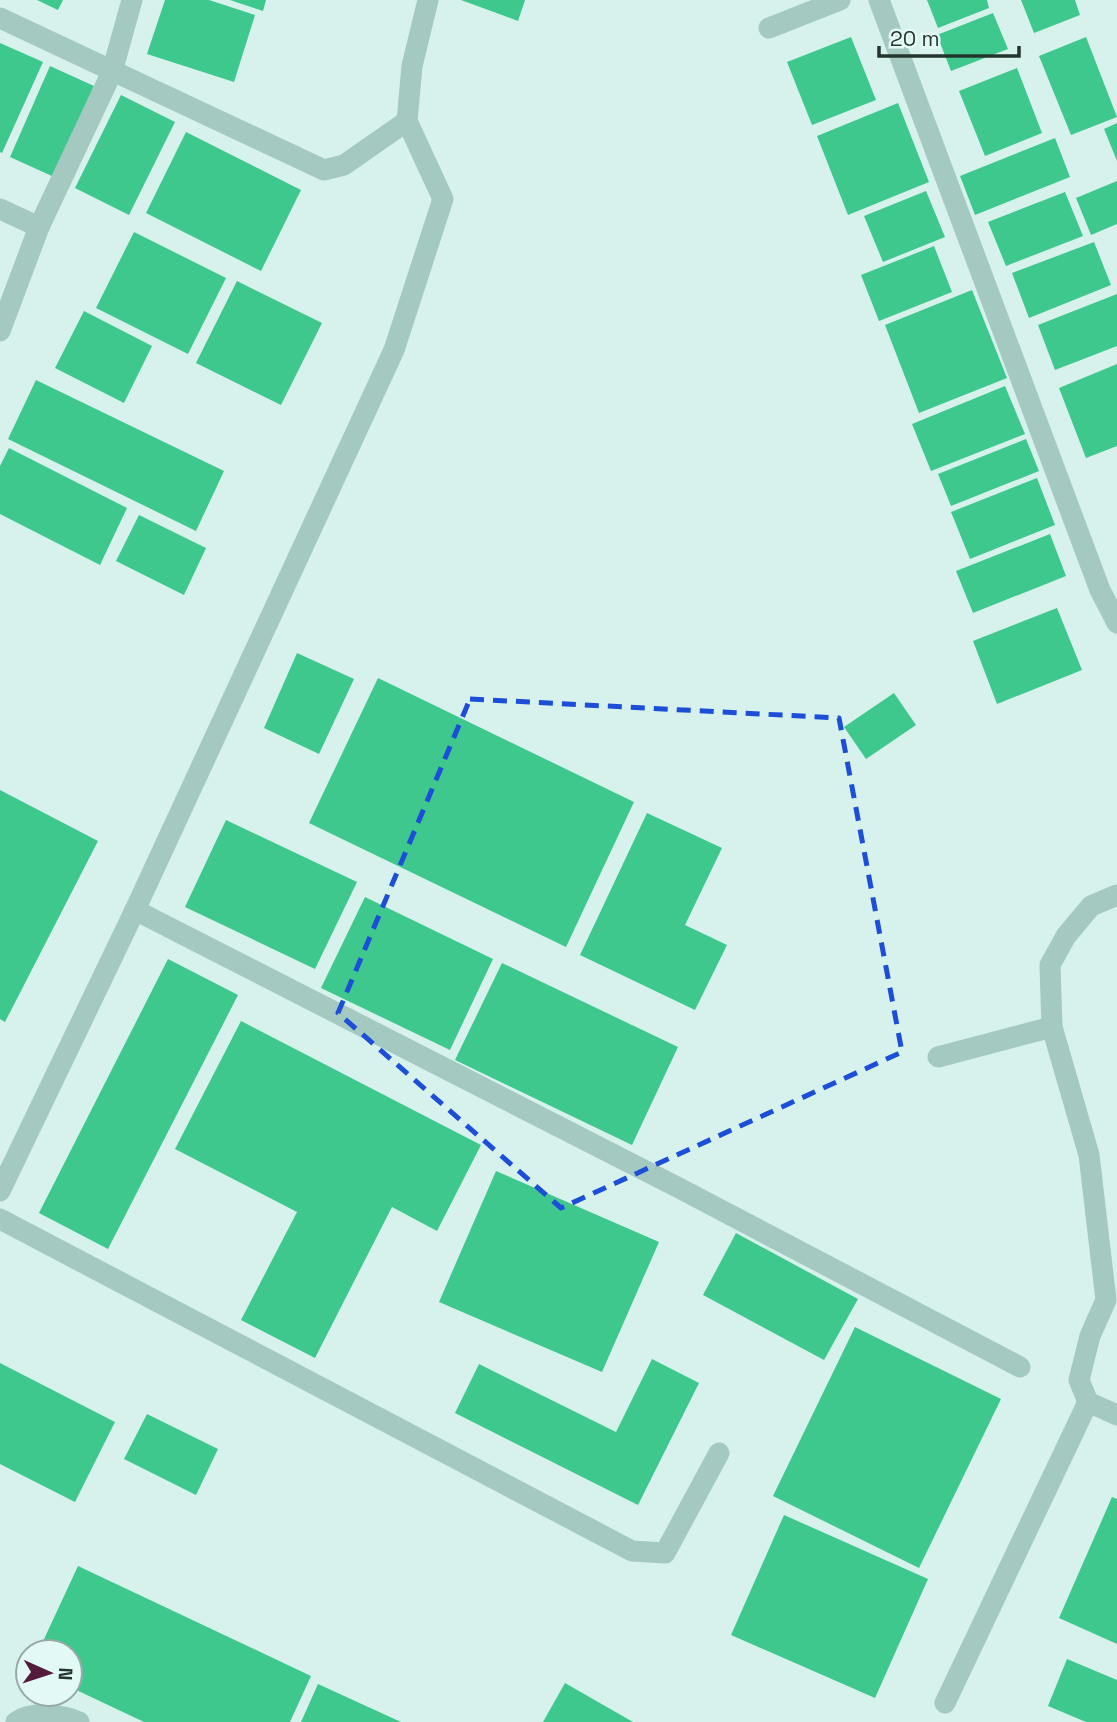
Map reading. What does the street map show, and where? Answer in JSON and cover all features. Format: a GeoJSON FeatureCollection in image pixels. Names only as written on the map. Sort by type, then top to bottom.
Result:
{"type":"FeatureCollection","features":[{"type":"Feature","properties":{"kind":"street"},"geometry":{"type":"LineString","coordinates":[[0,331],[38,227],[112,72],[132,0]]}},
{"type":"Feature","properties":{"kind":"street"},"geometry":{"type":"LineString","coordinates":[[0,1191],[135,910],[394,350],[443,199],[407,121],[412,66],[428,0]]}},
{"type":"Feature","properties":{"kind":"street"},"geometry":{"type":"LineString","coordinates":[[769,28],[840,0]]}},
{"type":"Feature","properties":{"kind":"street"},"geometry":{"type":"LineString","coordinates":[[879,0],[1100,590],[1117,623]]}},
{"type":"Feature","properties":{"kind":"street"},"geometry":{"type":"LineString","coordinates":[[0,18],[324,170],[344,165],[407,121]]}},
{"type":"Feature","properties":{"kind":"street"},"geometry":{"type":"LineString","coordinates":[[0,208],[38,227]]}},
{"type":"Feature","properties":{"kind":"street"},"geometry":{"type":"LineString","coordinates":[[1117,894],[1091,906],[1066,936],[1050,965],[1052,1027],[1089,1155],[1106,1300],[1090,1336],[1079,1380],[1088,1402],[1117,1415]]}},
{"type":"Feature","properties":{"kind":"street"},"geometry":{"type":"LineString","coordinates":[[135,910],[668,1182],[1020,1367]]}},
{"type":"Feature","properties":{"kind":"street"},"geometry":{"type":"LineString","coordinates":[[938,1057],[1052,1027]]}},
{"type":"Feature","properties":{"kind":"street"},"geometry":{"type":"LineString","coordinates":[[0,1219],[632,1551],[665,1553],[719,1452]]}},
{"type":"Feature","properties":{"kind":"street"},"geometry":{"type":"LineString","coordinates":[[945,1703],[1088,1402]]}},
{"type":"Feature","properties":{"kind":"street"},"geometry":{"type":"LineString","coordinates":[[16,1722],[23,1717],[47,1716],[70,1718],[79,1722]]}},
{"type":"Feature","properties":{"kind":"highlighted area"},"geometry":{"type":"Polygon","coordinates":[[[470,699],[839,718],[902,1052],[561,1208],[338,1013],[470,699]]]}},
{"type":"Feature","properties":{"kind":"building"},"geometry":{"type":"Polygon","coordinates":[[[37,0],[63,0],[58,10],[37,0]]]}},
{"type":"Feature","properties":{"kind":"building"},"geometry":{"type":"Polygon","coordinates":[[[165,0],[209,0],[255,15],[234,82],[147,54],[165,0]]]}},
{"type":"Feature","properties":{"kind":"building"},"geometry":{"type":"Polygon","coordinates":[[[230,0],[266,0],[263,11],[230,0]]]}},
{"type":"Feature","properties":{"kind":"building"},"geometry":{"type":"Polygon","coordinates":[[[461,0],[525,0],[518,21],[461,0]]]}},
{"type":"Feature","properties":{"kind":"building"},"geometry":{"type":"Polygon","coordinates":[[[927,0],[987,0],[989,8],[938,28],[927,0]]]}},
{"type":"Feature","properties":{"kind":"building"},"geometry":{"type":"Polygon","coordinates":[[[1021,0],[1075,0],[1080,15],[1034,33],[1021,0]]]}},
{"type":"Feature","properties":{"kind":"building"},"geometry":{"type":"Polygon","coordinates":[[[993,13],[1008,49],[951,71],[937,35],[993,13]]]}},
{"type":"Feature","properties":{"kind":"building"},"geometry":{"type":"Polygon","coordinates":[[[851,37],[876,100],[812,125],[787,62],[851,37]]]}},
{"type":"Feature","properties":{"kind":"building"},"geometry":{"type":"Polygon","coordinates":[[[1086,37],[1117,117],[1071,135],[1039,56],[1086,37]]]}},
{"type":"Feature","properties":{"kind":"building"},"geometry":{"type":"Polygon","coordinates":[[[0,43],[43,62],[2,153],[0,152],[0,43]]]}},
{"type":"Feature","properties":{"kind":"building"},"geometry":{"type":"Polygon","coordinates":[[[50,66],[94,86],[54,177],[10,157],[50,66]]]}},
{"type":"Feature","properties":{"kind":"building"},"geometry":{"type":"Polygon","coordinates":[[[1017,68],[1042,133],[985,156],[959,91],[1017,68]]]}},
{"type":"Feature","properties":{"kind":"building"},"geometry":{"type":"Polygon","coordinates":[[[121,95],[175,122],[129,215],[75,188],[121,95]]]}},
{"type":"Feature","properties":{"kind":"building"},"geometry":{"type":"Polygon","coordinates":[[[898,103],[929,182],[848,215],[817,136],[898,103]]]}},
{"type":"Feature","properties":{"kind":"building"},"geometry":{"type":"Polygon","coordinates":[[[1117,123],[1117,161],[1104,129],[1117,123]]]}},
{"type":"Feature","properties":{"kind":"building"},"geometry":{"type":"Polygon","coordinates":[[[186,132],[301,190],[261,271],[146,213],[186,132]]]}},
{"type":"Feature","properties":{"kind":"building"},"geometry":{"type":"Polygon","coordinates":[[[1055,138],[1070,177],[975,215],[960,176],[1055,138]]]}},
{"type":"Feature","properties":{"kind":"building"},"geometry":{"type":"Polygon","coordinates":[[[1117,181],[1117,224],[1091,235],[1076,198],[1117,181]]]}},
{"type":"Feature","properties":{"kind":"building"},"geometry":{"type":"Polygon","coordinates":[[[926,191],[945,237],[883,262],[864,216],[926,191]]]}},
{"type":"Feature","properties":{"kind":"building"},"geometry":{"type":"Polygon","coordinates":[[[1065,192],[1083,236],[1006,266],[988,222],[1065,192]]]}},
{"type":"Feature","properties":{"kind":"building"},"geometry":{"type":"Polygon","coordinates":[[[134,232],[226,278],[188,354],[96,308],[134,232]]]}},
{"type":"Feature","properties":{"kind":"building"},"geometry":{"type":"Polygon","coordinates":[[[1094,242],[1111,285],[1029,318],[1012,273],[1094,242]]]}},
{"type":"Feature","properties":{"kind":"building"},"geometry":{"type":"Polygon","coordinates":[[[934,246],[952,292],[879,321],[861,275],[934,246]]]}},
{"type":"Feature","properties":{"kind":"building"},"geometry":{"type":"Polygon","coordinates":[[[237,281],[322,323],[281,405],[196,363],[237,281]]]}},
{"type":"Feature","properties":{"kind":"building"},"geometry":{"type":"Polygon","coordinates":[[[972,290],[1007,378],[919,413],[885,325],[972,290]]]}},
{"type":"Feature","properties":{"kind":"building"},"geometry":{"type":"Polygon","coordinates":[[[1117,294],[1117,346],[1055,370],[1038,325],[1117,294]]]}},
{"type":"Feature","properties":{"kind":"building"},"geometry":{"type":"Polygon","coordinates":[[[84,311],[152,346],[124,403],[55,368],[84,311]]]}},
{"type":"Feature","properties":{"kind":"building"},"geometry":{"type":"Polygon","coordinates":[[[1117,364],[1117,446],[1086,458],[1059,388],[1117,364]]]}},
{"type":"Feature","properties":{"kind":"building"},"geometry":{"type":"Polygon","coordinates":[[[36,380],[224,471],[196,531],[8,439],[36,380]]]}},
{"type":"Feature","properties":{"kind":"building"},"geometry":{"type":"Polygon","coordinates":[[[1005,386],[1025,434],[931,471],[912,424],[1005,386]]]}},
{"type":"Feature","properties":{"kind":"building"},"geometry":{"type":"Polygon","coordinates":[[[1026,439],[1039,471],[951,506],[938,474],[1026,439]]]}},
{"type":"Feature","properties":{"kind":"building"},"geometry":{"type":"Polygon","coordinates":[[[9,448],[127,508],[100,565],[0,514],[0,466],[9,448]]]}},
{"type":"Feature","properties":{"kind":"building"},"geometry":{"type":"Polygon","coordinates":[[[1037,478],[1055,525],[970,559],[951,512],[1037,478]]]}},
{"type":"Feature","properties":{"kind":"building"},"geometry":{"type":"Polygon","coordinates":[[[139,515],[206,548],[184,595],[116,561],[139,515]]]}},
{"type":"Feature","properties":{"kind":"building"},"geometry":{"type":"Polygon","coordinates":[[[1050,534],[1066,576],[973,613],[956,571],[1050,534]]]}},
{"type":"Feature","properties":{"kind":"building"},"geometry":{"type":"Polygon","coordinates":[[[1057,608],[1082,670],[997,704],[973,641],[1057,608]]]}},
{"type":"Feature","properties":{"kind":"building"},"geometry":{"type":"Polygon","coordinates":[[[297,653],[354,679],[319,754],[264,728],[297,653]]]}},
{"type":"Feature","properties":{"kind":"building"},"geometry":{"type":"Polygon","coordinates":[[[378,678],[634,802],[566,947],[309,823],[378,678]]]}},
{"type":"Feature","properties":{"kind":"building"},"geometry":{"type":"Polygon","coordinates":[[[894,693],[916,725],[866,759],[844,727],[894,693]]]}},
{"type":"Feature","properties":{"kind":"building"},"geometry":{"type":"Polygon","coordinates":[[[0,790],[98,841],[5,1022],[0,1019],[0,790]]]}},
{"type":"Feature","properties":{"kind":"building"},"geometry":{"type":"Polygon","coordinates":[[[647,813],[722,848],[685,925],[727,945],[695,1010],[580,955],[647,813]]]}},
{"type":"Feature","properties":{"kind":"building"},"geometry":{"type":"Polygon","coordinates":[[[226,820],[357,882],[315,969],[185,907],[226,820]]]}},
{"type":"Feature","properties":{"kind":"building"},"geometry":{"type":"Polygon","coordinates":[[[365,897],[493,959],[450,1050],[321,988],[365,897]]]}},
{"type":"Feature","properties":{"kind":"building"},"geometry":{"type":"Polygon","coordinates":[[[168,959],[238,995],[108,1249],[39,1213],[168,959]]]}},
{"type":"Feature","properties":{"kind":"building"},"geometry":{"type":"Polygon","coordinates":[[[502,963],[678,1047],[632,1145],[455,1060],[502,963]]]}},
{"type":"Feature","properties":{"kind":"building"},"geometry":{"type":"Polygon","coordinates":[[[241,1021],[481,1145],[437,1231],[392,1207],[315,1358],[241,1320],[297,1212],[175,1149],[241,1021]]]}},
{"type":"Feature","properties":{"kind":"building"},"geometry":{"type":"Polygon","coordinates":[[[496,1171],[659,1242],[602,1372],[439,1302],[496,1171]]]}},
{"type":"Feature","properties":{"kind":"building"},"geometry":{"type":"Polygon","coordinates":[[[736,1233],[858,1299],[824,1360],[703,1295],[736,1233]]]}},
{"type":"Feature","properties":{"kind":"building"},"geometry":{"type":"Polygon","coordinates":[[[855,1327],[1001,1399],[919,1568],[773,1496],[855,1327]]]}},
{"type":"Feature","properties":{"kind":"building"},"geometry":{"type":"Polygon","coordinates":[[[652,1359],[699,1383],[638,1505],[455,1413],[479,1364],[616,1432],[652,1359]]]}},
{"type":"Feature","properties":{"kind":"building"},"geometry":{"type":"Polygon","coordinates":[[[0,1363],[115,1422],[75,1502],[0,1464],[0,1363]]]}},
{"type":"Feature","properties":{"kind":"building"},"geometry":{"type":"Polygon","coordinates":[[[147,1414],[218,1449],[196,1495],[124,1459],[147,1414]]]}},
{"type":"Feature","properties":{"kind":"building"},"geometry":{"type":"Polygon","coordinates":[[[1112,1497],[1117,1499],[1117,1644],[1059,1618],[1112,1497]]]}},
{"type":"Feature","properties":{"kind":"building"},"geometry":{"type":"Polygon","coordinates":[[[784,1515],[928,1579],[875,1698],[731,1635],[784,1515]]]}},
{"type":"Feature","properties":{"kind":"building"},"geometry":{"type":"Polygon","coordinates":[[[78,1566],[311,1676],[290,1722],[144,1722],[84,1694],[84,1638],[45,1638],[78,1566]]]}},
{"type":"Feature","properties":{"kind":"building"},"geometry":{"type":"Polygon","coordinates":[[[1067,1659],[1117,1680],[1117,1722],[1086,1722],[1048,1706],[1067,1659]]]}},
{"type":"Feature","properties":{"kind":"building"},"geometry":{"type":"Polygon","coordinates":[[[565,1683],[633,1722],[543,1722],[565,1683]]]}},
{"type":"Feature","properties":{"kind":"building"},"geometry":{"type":"Polygon","coordinates":[[[318,1684],[401,1722],[301,1722],[318,1684]]]}}]}
